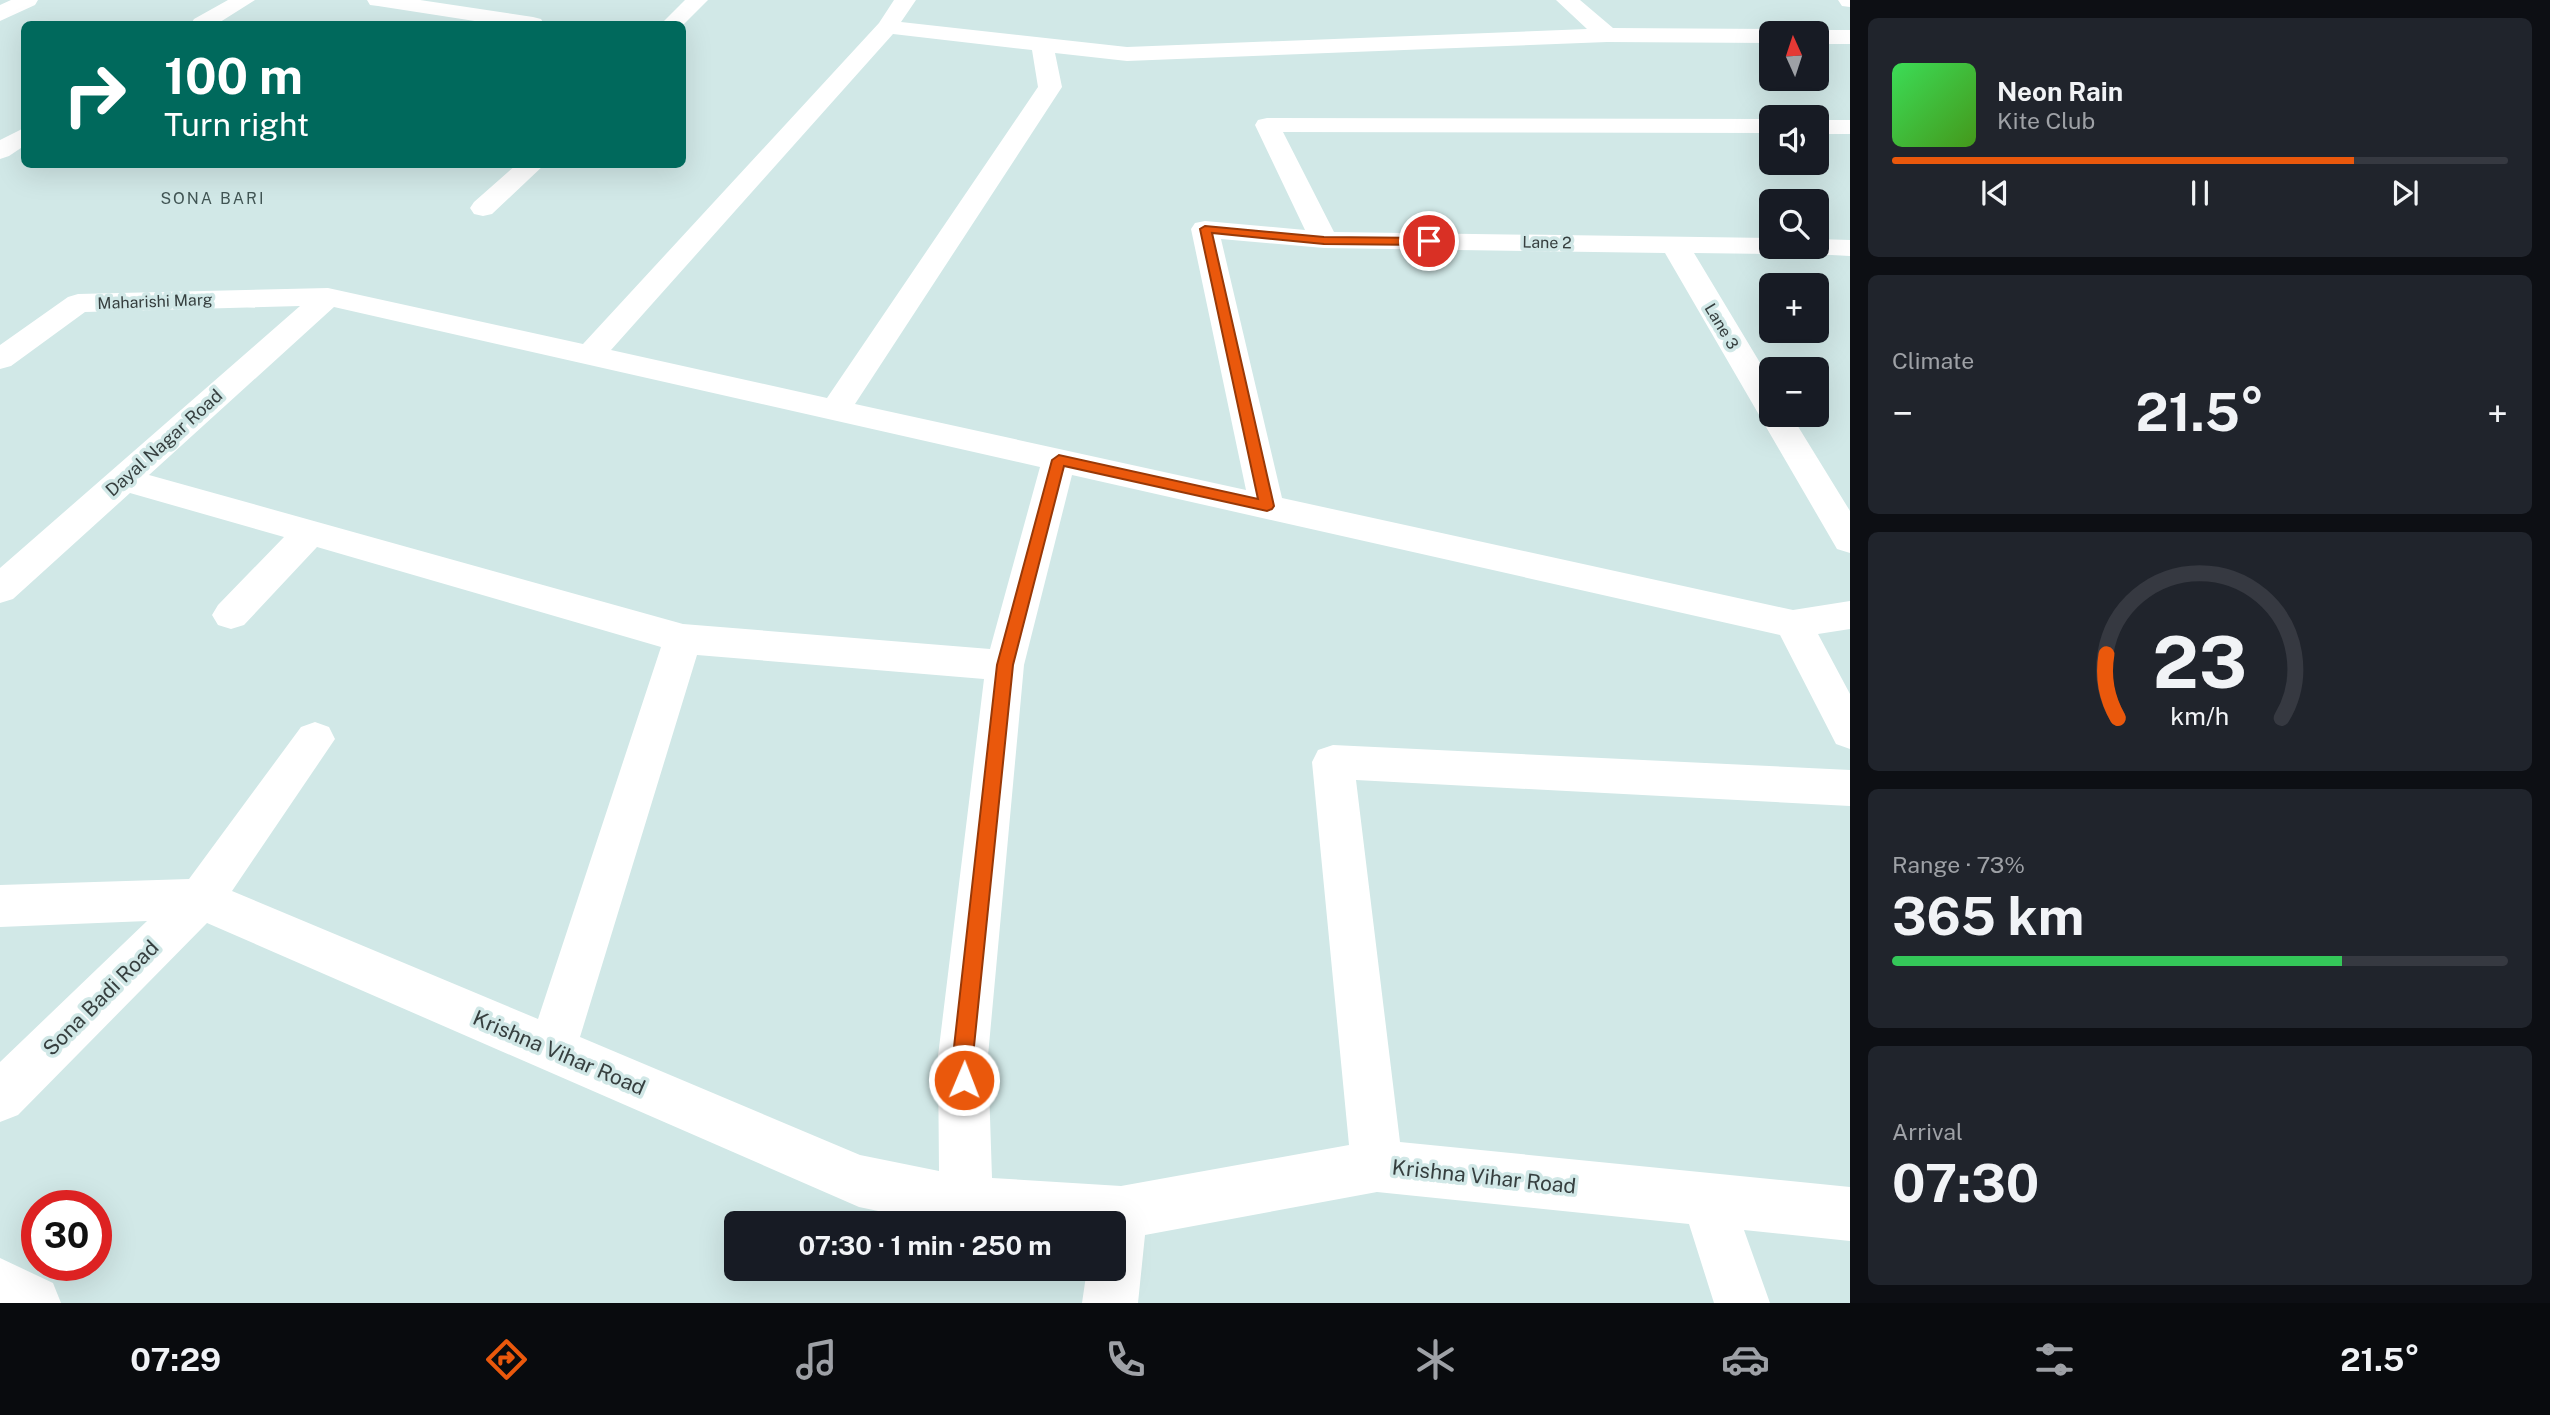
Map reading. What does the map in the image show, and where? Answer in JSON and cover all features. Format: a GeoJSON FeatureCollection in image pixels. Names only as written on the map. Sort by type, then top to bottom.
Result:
{"type":"FeatureCollection","features":[{"type":"Feature","properties":{"kind":"street"},"geometry":{"type":"LineString","coordinates":[[0,14],[27,0]]}},
{"type":"Feature","properties":{"kind":"street"},"geometry":{"type":"LineString","coordinates":[[207,21],[244,0]]}},
{"type":"Feature","properties":{"kind":"street"},"geometry":{"type":"LineString","coordinates":[[378,0],[514,21]]}},
{"type":"Feature","properties":{"kind":"street"},"geometry":{"type":"LineString","coordinates":[[675,21],[697,0]]}},
{"type":"Feature","properties":{"kind":"street"},"geometry":{"type":"LineString","coordinates":[[590,355],[887,27],[905,0]]}},
{"type":"Feature","properties":{"kind":"street"},"geometry":{"type":"LineString","coordinates":[[1567,0],[1607,35]]}},
{"type":"Feature","properties":{"kind":"street"},"geometry":{"type":"LineString","coordinates":[[887,27],[1127,54],[1607,35],[1759,36]]}},
{"type":"Feature","properties":{"kind":"street"},"geometry":{"type":"LineString","coordinates":[[1829,37],[1850,37]]}},
{"type":"Feature","properties":{"kind":"street"},"geometry":{"type":"LineString","coordinates":[[835,410],[1050,87],[1042,45]]}},
{"type":"Feature","properties":{"kind":"street"},"geometry":{"type":"LineString","coordinates":[[1324,240],[1267,124],[1759,127]]}},
{"type":"Feature","properties":{"kind":"street"},"geometry":{"type":"LineString","coordinates":[[1829,127],[1850,127]]}},
{"type":"Feature","properties":{"kind":"street"},"geometry":{"type":"LineString","coordinates":[[0,150],[21,137]]}},
{"type":"Feature","properties":{"kind":"street"},"geometry":{"type":"LineString","coordinates":[[483,208],[528,168]]}},
{"type":"Feature","properties":{"kind":"street","name":"Lane 2"},"geometry":{"type":"LineString","coordinates":[[1267,506],[1205,229],[1324,240],[1759,246]]}},
{"type":"Feature","properties":{"kind":"street","name":"Lane 3"},"geometry":{"type":"LineString","coordinates":[[1674,244],[1759,387]]}},
{"type":"Feature","properties":{"kind":"street"},"geometry":{"type":"LineString","coordinates":[[1829,249],[1848,250]]}},
{"type":"Feature","properties":{"kind":"street","name":"Maharishi Marg"},"geometry":{"type":"LineString","coordinates":[[0,359],[78,303],[328,296],[1793,624]]}},
{"type":"Feature","properties":{"kind":"street","name":"Dayal Nagar Road"},"geometry":{"type":"LineString","coordinates":[[0,589],[328,296]]}},
{"type":"Feature","properties":{"kind":"street"},"geometry":{"type":"LineString","coordinates":[[1782,427],[1850,540]]}},
{"type":"Feature","properties":{"kind":"street"},"geometry":{"type":"LineString","coordinates":[[966,1203],[963,1056],[1005,665],[1059,460]]}},
{"type":"Feature","properties":{"kind":"street"},"geometry":{"type":"LineString","coordinates":[[124,479],[683,639],[1005,665]]}},
{"type":"Feature","properties":{"kind":"street"},"geometry":{"type":"LineString","coordinates":[[231,615],[310,532]]}},
{"type":"Feature","properties":{"kind":"street"},"geometry":{"type":"LineString","coordinates":[[1850,615],[1793,624],[1850,732]]}},
{"type":"Feature","properties":{"kind":"street"},"geometry":{"type":"LineString","coordinates":[[552,1050],[683,639]]}},
{"type":"Feature","properties":{"kind":"street","name":"Sona Badi Road"},"geometry":{"type":"LineString","coordinates":[[0,1097],[201,899],[315,739]]}},
{"type":"Feature","properties":{"kind":"street"},"geometry":{"type":"LineString","coordinates":[[1377,1166],[1333,762],[1850,788]]}},
{"type":"Feature","properties":{"kind":"street","name":"Krishna Vihar Road"},"geometry":{"type":"LineString","coordinates":[[0,906],[201,899],[859,1181],[1001,1211]]}},
{"type":"Feature","properties":{"kind":"street","name":"Krishna Vihar Road"},"geometry":{"type":"LineString","coordinates":[[1126,1236],[1377,1166],[1850,1214]]}},
{"type":"Feature","properties":{"kind":"street"},"geometry":{"type":"LineString","coordinates":[[1707,1199],[1742,1303]]}},
{"type":"Feature","properties":{"kind":"street"},"geometry":{"type":"LineString","coordinates":[[1110,1303],[1113,1281]]}},
{"type":"Feature","properties":{"kind":"street"},"geometry":{"type":"LineString","coordinates":[[0,1286],[33,1303]]}},
{"type":"Feature","properties":{"kind":"district","name":"SONA BARI"},"geometry":{"type":"Point","coordinates":[213,198]}},
{"type":"Feature","properties":{"kind":"route"},"geometry":{"type":"LineString","coordinates":[[964,1080],[963,1056],[1005,665],[1059,460],[1267,506],[1205,229],[1324,240],[1429,241]]}}]}
